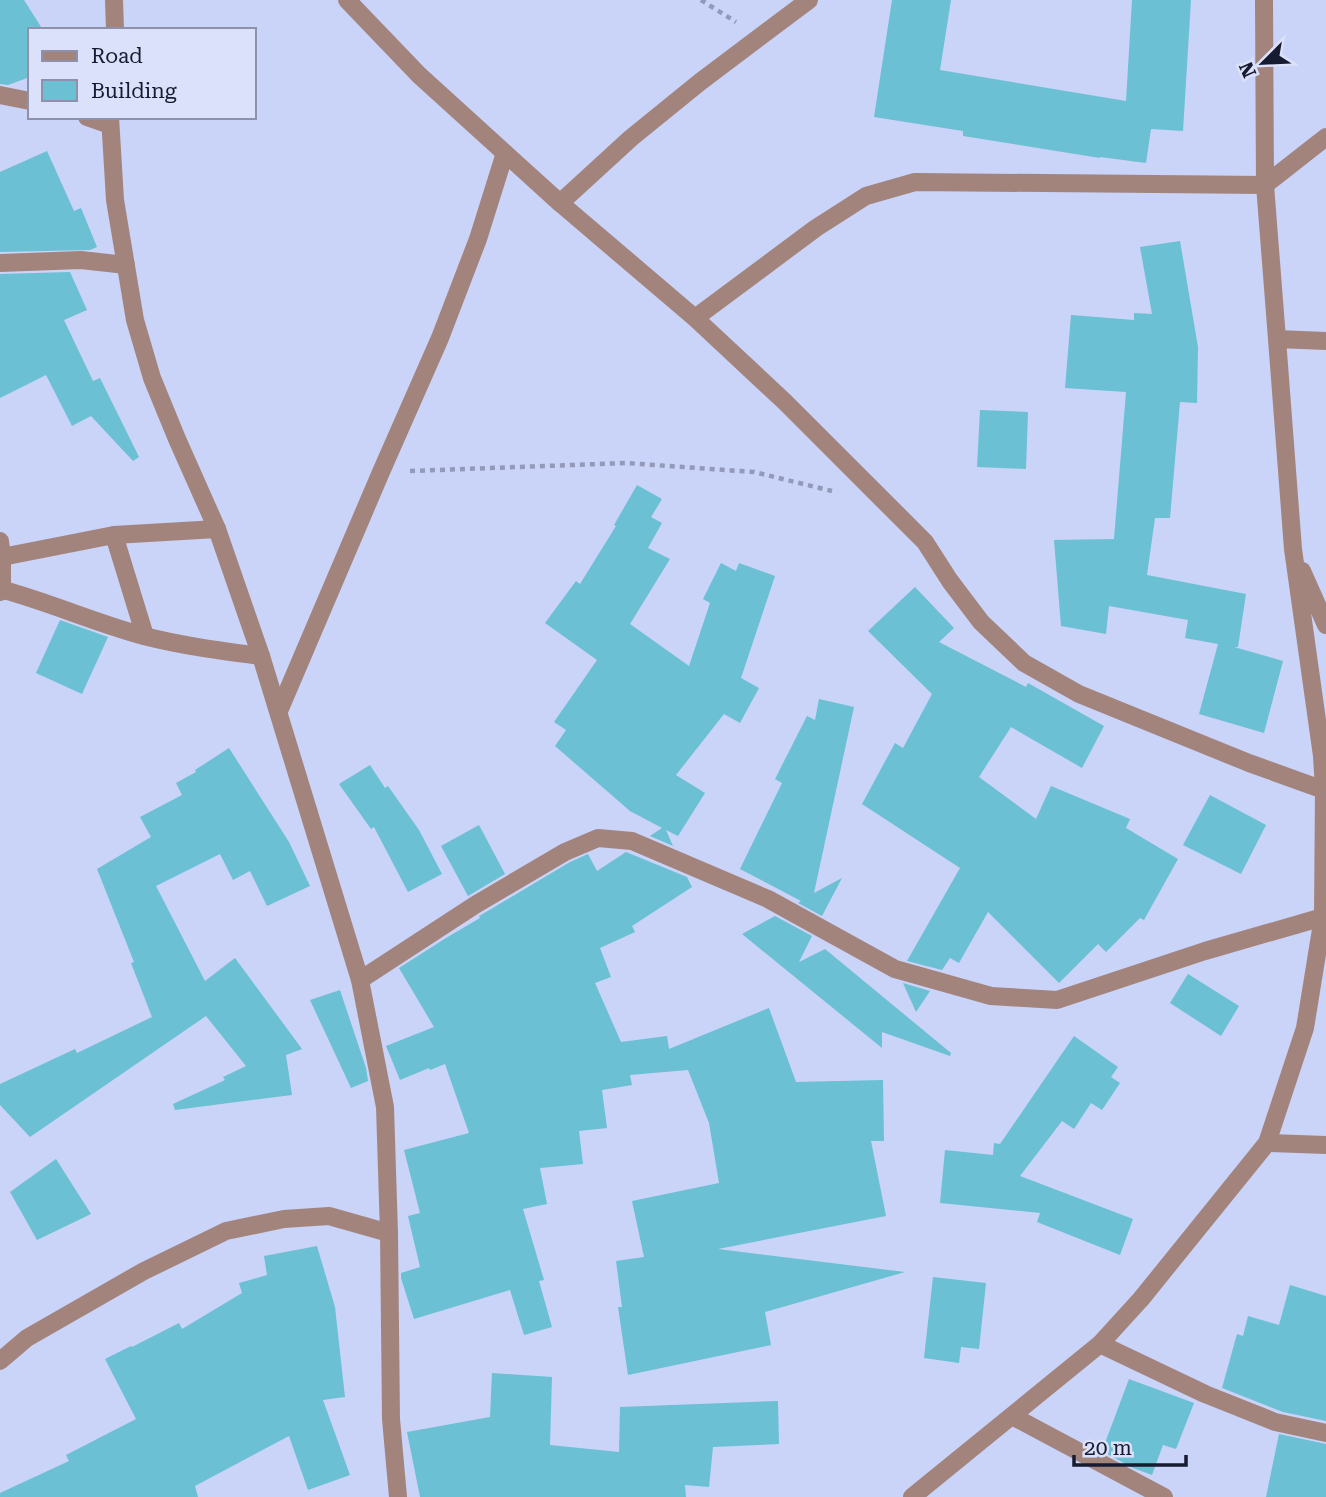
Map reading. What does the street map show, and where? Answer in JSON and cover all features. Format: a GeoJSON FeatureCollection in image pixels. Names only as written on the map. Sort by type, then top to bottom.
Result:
{"type":"FeatureCollection","features":[{"type":"Feature","properties":{"kind":"street"},"geometry":{"type":"LineString","coordinates":[[114,0],[116,28]]}},
{"type":"Feature","properties":{"kind":"street"},"geometry":{"type":"LineString","coordinates":[[347,0],[419,75],[560,203],[695,318],[785,402],[925,542],[981,622],[1024,663],[1079,694],[1249,763],[1324,790]]}},
{"type":"Feature","properties":{"kind":"street"},"geometry":{"type":"LineString","coordinates":[[560,203],[631,138],[809,0]]}},
{"type":"Feature","properties":{"kind":"street"},"geometry":{"type":"LineString","coordinates":[[912,1497],[1100,1344],[1141,1299],[1267,1143],[1305,1028],[1323,917],[1324,755],[1293,549],[1276,340],[1265,185],[1264,0]]}},
{"type":"Feature","properties":{"kind":"street"},"geometry":{"type":"LineString","coordinates":[[0,95],[28,101]]}},
{"type":"Feature","properties":{"kind":"street"},"geometry":{"type":"LineString","coordinates":[[110,121],[116,200],[135,320],[152,378],[216,529],[261,656],[360,980],[385,1107],[391,1419],[398,1497]]}},
{"type":"Feature","properties":{"kind":"street"},"geometry":{"type":"LineString","coordinates":[[695,318],[816,228],[866,196],[915,182],[1265,185],[1326,137]]}},
{"type":"Feature","properties":{"kind":"street"},"geometry":{"type":"LineString","coordinates":[[279,711],[440,338],[478,239],[505,153]]}},
{"type":"Feature","properties":{"kind":"street"},"geometry":{"type":"LineString","coordinates":[[0,262],[81,260],[126,265]]}},
{"type":"Feature","properties":{"kind":"street"},"geometry":{"type":"LineString","coordinates":[[1276,340],[1326,341]]}},
{"type":"Feature","properties":{"kind":"street"},"geometry":{"type":"LineString","coordinates":[[216,529],[114,535],[1,549],[1,590],[145,636],[198,648],[261,656]]}},
{"type":"Feature","properties":{"kind":"street"},"geometry":{"type":"LineString","coordinates":[[114,535],[145,636]]}},
{"type":"Feature","properties":{"kind":"street"},"geometry":{"type":"LineString","coordinates":[[1293,549],[1326,625]]}},
{"type":"Feature","properties":{"kind":"street"},"geometry":{"type":"LineString","coordinates":[[360,980],[475,905],[565,852],[598,838],[632,841],[768,899],[894,969],[991,996],[1057,1000],[1205,951],[1323,917]]}},
{"type":"Feature","properties":{"kind":"street"},"geometry":{"type":"LineString","coordinates":[[1267,1143],[1326,1145]]}},
{"type":"Feature","properties":{"kind":"street"},"geometry":{"type":"LineString","coordinates":[[0,1361],[27,1338],[144,1271],[226,1231],[284,1219],[330,1216],[389,1234]]}},
{"type":"Feature","properties":{"kind":"street"},"geometry":{"type":"LineString","coordinates":[[1100,1344],[1205,1394],[1275,1422],[1326,1433]]}},
{"type":"Feature","properties":{"kind":"street"},"geometry":{"type":"LineString","coordinates":[[1012,1416],[1164,1497]]}},
{"type":"Feature","properties":{"kind":"path"},"geometry":{"type":"LineString","coordinates":[[701,0],[760,38]]}},
{"type":"Feature","properties":{"kind":"path"},"geometry":{"type":"LineString","coordinates":[[381,472],[626,463],[754,472],[829,489],[841,496]]}},
{"type":"Feature","properties":{"kind":"building"},"geometry":{"type":"Polygon","coordinates":[[[0,0],[24,0],[42,28],[28,28],[28,78],[8,85],[0,84],[0,0]]]}},
{"type":"Feature","properties":{"kind":"building"},"geometry":{"type":"Polygon","coordinates":[[[892,0],[951,0],[940,70],[1126,101],[1132,0],[1191,0],[1183,131],[1151,129],[1146,163],[963,136],[963,131],[874,117],[892,0]]]}},
{"type":"Feature","properties":{"kind":"building"},"geometry":{"type":"Polygon","coordinates":[[[47,151],[74,211],[81,208],[97,247],[90,250],[0,252],[0,172],[47,151]]]}},
{"type":"Feature","properties":{"kind":"building"},"geometry":{"type":"Polygon","coordinates":[[[1180,241],[1198,347],[1197,403],[1180,402],[1170,518],[1155,518],[1147,575],[1246,594],[1238,647],[1234,647],[1283,661],[1264,733],[1199,714],[1218,644],[1185,638],[1188,620],[1109,606],[1106,634],[1061,626],[1054,540],[1114,539],[1126,392],[1065,388],[1071,315],[1134,320],[1134,313],[1152,314],[1140,247],[1180,241]]]}},
{"type":"Feature","properties":{"kind":"building"},"geometry":{"type":"Polygon","coordinates":[[[70,272],[87,310],[64,320],[93,381],[100,378],[139,457],[133,461],[91,416],[72,426],[46,375],[0,398],[0,274],[70,272]]]}},
{"type":"Feature","properties":{"kind":"building"},"geometry":{"type":"Polygon","coordinates":[[[980,410],[1028,412],[1026,469],[977,467],[980,410]]]}},
{"type":"Feature","properties":{"kind":"building"},"geometry":{"type":"Polygon","coordinates":[[[637,485],[662,499],[651,517],[662,523],[648,548],[670,559],[630,624],[689,666],[710,603],[703,599],[721,563],[736,571],[739,563],[775,576],[741,678],[759,688],[740,723],[724,714],[676,775],[705,793],[678,836],[666,830],[673,846],[650,836],[662,828],[630,811],[555,746],[566,730],[554,722],[597,660],[545,623],[576,581],[580,584],[616,526],[614,525],[637,485]]]}},
{"type":"Feature","properties":{"kind":"building"},"geometry":{"type":"Polygon","coordinates":[[[915,587],[954,628],[939,642],[1026,687],[1028,683],[1104,726],[1082,768],[1011,727],[979,777],[1036,819],[1051,786],[1130,819],[1126,828],[1178,859],[1144,920],[1140,918],[1106,952],[1098,944],[1059,983],[988,912],[959,963],[950,958],[942,970],[907,961],[960,868],[862,804],[895,743],[903,748],[932,694],[868,631],[915,587]]]}},
{"type":"Feature","properties":{"kind":"building"},"geometry":{"type":"Polygon","coordinates":[[[60,620],[108,637],[82,694],[36,673],[60,620]]]}},
{"type":"Feature","properties":{"kind":"building"},"geometry":{"type":"Polygon","coordinates":[[[819,699],[854,707],[814,893],[842,878],[822,916],[798,903],[801,901],[740,869],[782,783],[775,779],[807,716],[815,720],[819,699]]]}},
{"type":"Feature","properties":{"kind":"building"},"geometry":{"type":"Polygon","coordinates":[[[229,748],[289,842],[310,886],[267,906],[250,871],[233,880],[220,854],[156,886],[205,981],[235,958],[302,1049],[286,1055],[292,1095],[175,1110],[173,1104],[225,1080],[223,1077],[246,1066],[206,1016],[30,1137],[0,1105],[0,1084],[75,1049],[77,1053],[152,1017],[131,963],[134,962],[97,869],[151,837],[140,817],[182,795],[176,783],[229,748]]]}},
{"type":"Feature","properties":{"kind":"building"},"geometry":{"type":"Polygon","coordinates":[[[370,765],[419,830],[442,874],[408,892],[374,827],[371,829],[339,784],[370,765]]]}},
{"type":"Feature","properties":{"kind":"building"},"geometry":{"type":"Polygon","coordinates":[[[1210,795],[1266,825],[1241,874],[1183,845],[1210,795]]]}},
{"type":"Feature","properties":{"kind":"building"},"geometry":{"type":"Polygon","coordinates":[[[479,825],[505,874],[468,896],[441,846],[479,825]]]}},
{"type":"Feature","properties":{"kind":"building"},"geometry":{"type":"Polygon","coordinates":[[[626,852],[687,877],[692,887],[632,926],[635,932],[600,948],[611,977],[595,983],[621,1042],[667,1036],[669,1049],[769,1008],[796,1082],[883,1080],[884,1141],[871,1141],[886,1216],[718,1249],[905,1272],[765,1312],[771,1345],[628,1375],[618,1307],[622,1307],[616,1261],[644,1257],[632,1201],[719,1183],[709,1123],[688,1070],[630,1075],[632,1085],[602,1090],[607,1128],[579,1131],[583,1164],[540,1168],[547,1204],[523,1209],[544,1280],[539,1281],[552,1327],[524,1335],[510,1290],[414,1319],[401,1273],[420,1267],[408,1216],[420,1213],[404,1150],[469,1133],[445,1064],[400,1080],[386,1046],[434,1027],[399,968],[570,862],[588,854],[597,871],[626,852]]]}},
{"type":"Feature","properties":{"kind":"building"},"geometry":{"type":"Polygon","coordinates":[[[775,916],[812,936],[799,962],[825,949],[951,1053],[950,1056],[882,1032],[882,1048],[742,934],[775,916]]]}},
{"type":"Feature","properties":{"kind":"building"},"geometry":{"type":"Polygon","coordinates":[[[1188,974],[1239,1006],[1221,1036],[1170,1003],[1188,974]]]}},
{"type":"Feature","properties":{"kind":"building"},"geometry":{"type":"Polygon","coordinates":[[[903,983],[930,991],[916,1012],[903,983]]]}},
{"type":"Feature","properties":{"kind":"building"},"geometry":{"type":"Polygon","coordinates":[[[340,990],[368,1081],[351,1088],[310,1000],[340,990]]]}},
{"type":"Feature","properties":{"kind":"building"},"geometry":{"type":"Polygon","coordinates":[[[1074,1036],[1118,1067],[1111,1077],[1120,1083],[1102,1110],[1091,1103],[1074,1129],[1062,1121],[1020,1176],[1133,1219],[1120,1255],[1037,1222],[1040,1213],[940,1203],[945,1150],[993,1155],[994,1143],[1000,1144],[1074,1036]]]}},
{"type":"Feature","properties":{"kind":"building"},"geometry":{"type":"Polygon","coordinates":[[[56,1159],[91,1214],[37,1240],[10,1192],[56,1159]]]}},
{"type":"Feature","properties":{"kind":"building"},"geometry":{"type":"Polygon","coordinates":[[[317,1246],[335,1307],[345,1397],[323,1400],[350,1475],[308,1490],[289,1436],[195,1486],[198,1497],[0,1497],[0,1493],[69,1461],[66,1455],[136,1419],[105,1359],[179,1323],[182,1329],[242,1293],[239,1283],[267,1275],[264,1256],[317,1246]]]}},
{"type":"Feature","properties":{"kind":"building"},"geometry":{"type":"Polygon","coordinates":[[[933,1277],[986,1283],[979,1349],[961,1347],[959,1363],[924,1358],[933,1277]]]}},
{"type":"Feature","properties":{"kind":"building"},"geometry":{"type":"Polygon","coordinates":[[[1290,1285],[1326,1296],[1326,1421],[1283,1412],[1222,1388],[1237,1334],[1243,1336],[1248,1316],[1279,1325],[1290,1285]]]}},
{"type":"Feature","properties":{"kind":"building"},"geometry":{"type":"Polygon","coordinates":[[[492,1373],[552,1377],[550,1445],[619,1452],[620,1407],[778,1401],[779,1444],[713,1447],[709,1487],[685,1485],[686,1497],[420,1497],[407,1432],[490,1417],[492,1373]]]}},
{"type":"Feature","properties":{"kind":"building"},"geometry":{"type":"Polygon","coordinates":[[[1129,1379],[1194,1403],[1176,1449],[1163,1445],[1152,1475],[1102,1451],[1129,1379]]]}},
{"type":"Feature","properties":{"kind":"building"},"geometry":{"type":"Polygon","coordinates":[[[1279,1434],[1326,1444],[1326,1497],[1266,1497],[1279,1434]]]}}]}
